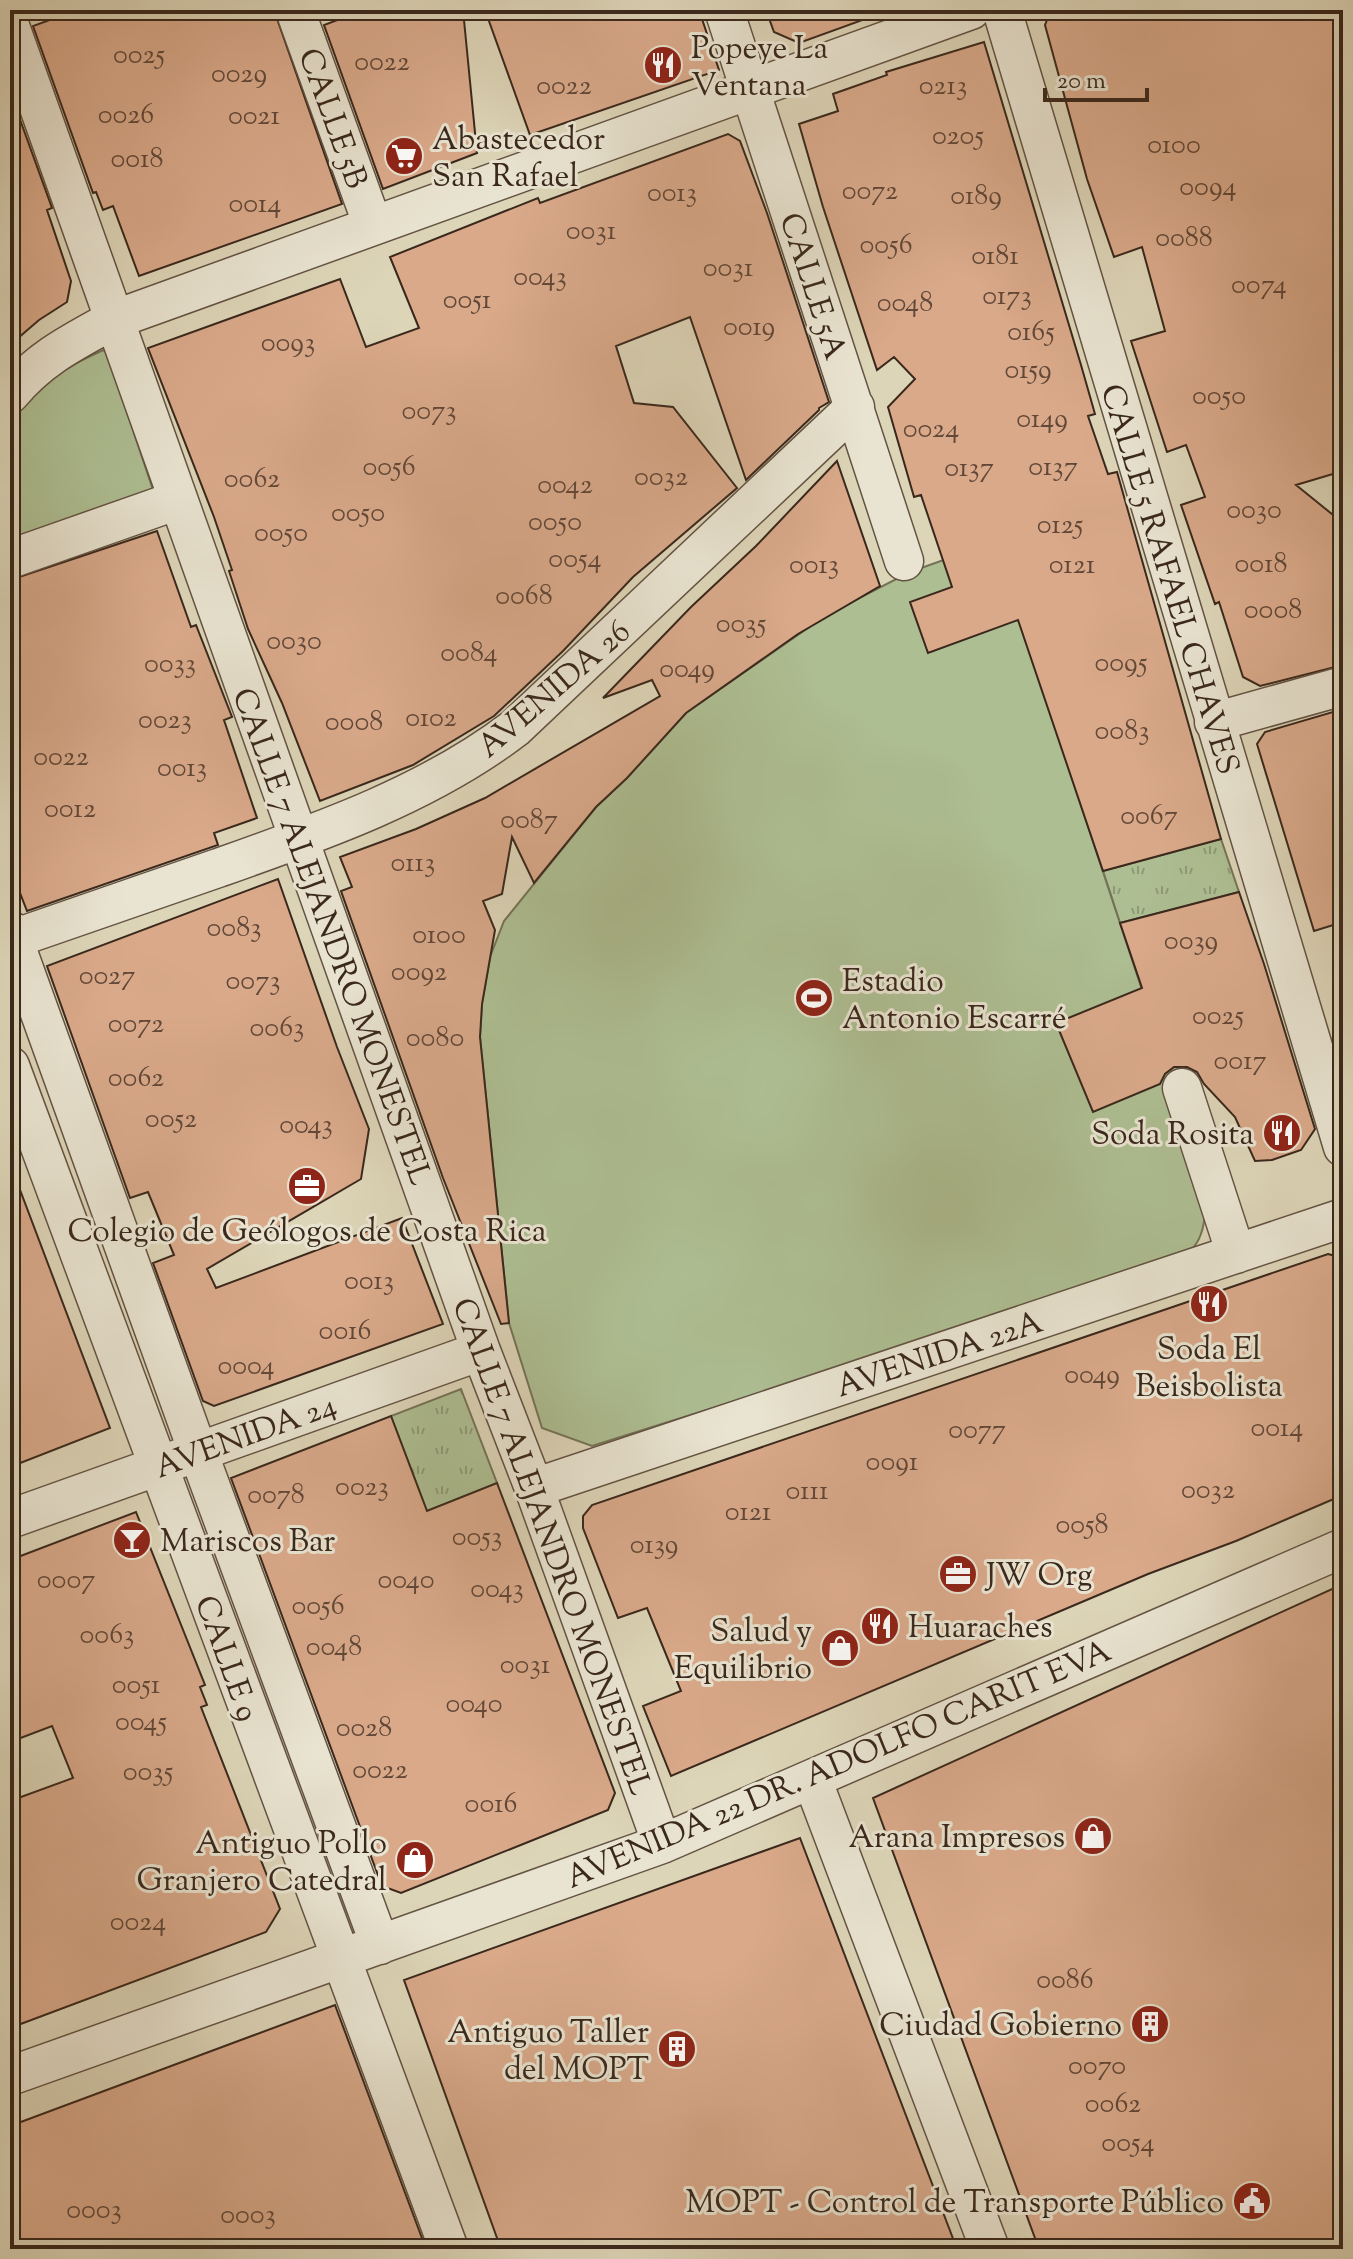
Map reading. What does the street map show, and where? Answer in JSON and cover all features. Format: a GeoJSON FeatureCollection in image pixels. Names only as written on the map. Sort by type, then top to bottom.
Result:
{"type":"FeatureCollection","features":[{"type":"Feature","properties":{"kind":"street"},"geometry":{"type":"LineString","coordinates":[[10,13],[19,10]]}},
{"type":"Feature","properties":{"kind":"street","name":"CALLE 5B"},"geometry":{"type":"LineString","coordinates":[[295,10],[373,226]]}},
{"type":"Feature","properties":{"kind":"street","name":"CALLE 5A"},"geometry":{"type":"LineString","coordinates":[[724,10],[904,561]]}},
{"type":"Feature","properties":{"kind":"street"},"geometry":{"type":"LineString","coordinates":[[10,394],[25,375],[51,354],[113,320],[748,88],[971,10]]}},
{"type":"Feature","properties":{"kind":"street","name":"CALLE 5 RAFAEL CHAVES"},"geometry":{"type":"LineString","coordinates":[[1002,10],[1343,1147]]}},
{"type":"Feature","properties":{"kind":"street","name":"CALLE 7 ALEJANDRO MONESTEL"},"geometry":{"type":"LineString","coordinates":[[10,26],[481,1351],[534,1488],[662,1844]]}},
{"type":"Feature","properties":{"kind":"street","name":"AVENIDA 26"},"geometry":{"type":"LineString","coordinates":[[11,936],[298,840],[444,776],[492,746],[561,685],[855,407]]}},
{"type":"Feature","properties":{"kind":"street"},"geometry":{"type":"LineString","coordinates":[[10,559],[178,500]]}},
{"type":"Feature","properties":{"kind":"street"},"geometry":{"type":"LineString","coordinates":[[1214,722],[1343,686]]}},
{"type":"Feature","properties":{"kind":"street","name":"CALLE 9"},"geometry":{"type":"LineString","coordinates":[[11,936],[380,1945]]}},
{"type":"Feature","properties":{"kind":"street","name":"CALLE 9"},"geometry":{"type":"LineString","coordinates":[[10,1066],[449,2249]]}},
{"type":"Feature","properties":{"kind":"street"},"geometry":{"type":"LineString","coordinates":[[1182,1088],[1236,1254]]}},
{"type":"Feature","properties":{"kind":"street","name":"AVENIDA 22A"},"geometry":{"type":"LineString","coordinates":[[534,1488],[1343,1218]]}},
{"type":"Feature","properties":{"kind":"street","name":"AVENIDA 24"},"geometry":{"type":"LineString","coordinates":[[10,1519],[481,1351]]}},
{"type":"Feature","properties":{"kind":"street","name":"AVENIDA 22 DR. ADOLFO CARIT EVA"},"geometry":{"type":"LineString","coordinates":[[10,2076],[662,1844],[1343,1548]]}},
{"type":"Feature","properties":{"kind":"street"},"geometry":{"type":"LineString","coordinates":[[812,1779],[990,2249]]}},
{"type":"Feature","properties":{"kind":"green space"},"geometry":{"type":"Polygon","coordinates":[[[106,349],[154,493],[10,545],[10,425],[28,398],[50,378],[106,349]]]}},
{"type":"Feature","properties":{"kind":"green space","name":"Estadio Antonio Escarré"},"geometry":{"type":"Polygon","coordinates":[[[994,542],[1149,1011],[1200,1080],[1182,1088],[1205,1213],[1196,1244],[1183,1255],[1153,1269],[592,1446],[542,1428],[509,1323],[480,1037],[490,957],[504,921],[596,807],[686,713],[828,614],[910,572],[994,542]]]}},
{"type":"Feature","properties":{"kind":"green space"},"geometry":{"type":"Polygon","coordinates":[[[1221,839],[1239,892],[1120,923],[1103,871],[1221,839]]]}},
{"type":"Feature","properties":{"kind":"green space"},"geometry":{"type":"Polygon","coordinates":[[[461,1389],[497,1483],[427,1511],[391,1416],[461,1389]]]}},
{"type":"Feature","properties":{"kind":"building"},"geometry":{"type":"Polygon","coordinates":[[[77,10],[274,10],[342,204],[139,276],[113,206],[103,210],[96,192],[93,193],[33,26],[77,10]]]}},
{"type":"Feature","properties":{"kind":"building"},"geometry":{"type":"Polygon","coordinates":[[[340,10],[463,10],[477,153],[383,189],[324,25],[343,18],[340,10]]]}},
{"type":"Feature","properties":{"kind":"building"},"geometry":{"type":"Polygon","coordinates":[[[485,10],[699,10],[719,70],[530,135],[485,10]]]}},
{"type":"Feature","properties":{"kind":"building"},"geometry":{"type":"Polygon","coordinates":[[[766,10],[881,10],[882,13],[799,43],[774,32],[766,10]]]}},
{"type":"Feature","properties":{"kind":"building"},"geometry":{"type":"Polygon","coordinates":[[[1051,10],[1339,10],[1343,23],[1343,471],[1296,485],[1343,523],[1343,665],[1260,686],[1243,677],[1219,602],[1215,604],[1181,505],[1205,497],[1186,445],[1167,452],[1131,341],[1165,331],[1142,247],[1114,257],[1087,179],[1045,25],[1051,10]]]}},
{"type":"Feature","properties":{"kind":"building"},"geometry":{"type":"Polygon","coordinates":[[[984,42],[1095,414],[1088,416],[1108,474],[1117,472],[1221,839],[1103,871],[1018,620],[928,653],[910,602],[952,587],[921,495],[914,497],[888,407],[915,379],[894,357],[877,370],[799,124],[838,111],[833,94],[887,75],[886,72],[984,42]]]}},
{"type":"Feature","properties":{"kind":"building"},"geometry":{"type":"Polygon","coordinates":[[[10,92],[52,208],[47,210],[71,281],[67,302],[39,320],[10,345],[10,92]]]}},
{"type":"Feature","properties":{"kind":"building"},"geometry":{"type":"Polygon","coordinates":[[[728,134],[740,141],[829,402],[819,408],[746,480],[690,317],[616,346],[634,403],[673,407],[737,488],[633,577],[563,651],[494,716],[413,765],[320,801],[282,703],[248,629],[214,517],[148,348],[340,279],[366,347],[419,328],[390,257],[538,198],[540,203],[728,134]]]}},
{"type":"Feature","properties":{"kind":"building"},"geometry":{"type":"Polygon","coordinates":[[[837,461],[880,586],[798,634],[686,713],[596,807],[534,883],[512,837],[502,894],[483,901],[495,930],[482,1004],[480,1037],[509,1323],[501,1324],[443,1178],[341,891],[352,887],[340,857],[416,829],[485,798],[660,696],[652,680],[603,698],[837,461]]]}},
{"type":"Feature","properties":{"kind":"building"},"geometry":{"type":"Polygon","coordinates":[[[157,531],[191,627],[196,625],[232,717],[224,720],[257,818],[214,833],[218,845],[27,911],[10,867],[10,580],[157,531]]]}},
{"type":"Feature","properties":{"kind":"building"},"geometry":{"type":"Polygon","coordinates":[[[1343,709],[1343,922],[1314,931],[1257,744],[1265,732],[1343,709]]]}},
{"type":"Feature","properties":{"kind":"building"},"geometry":{"type":"Polygon","coordinates":[[[278,879],[369,1129],[361,1179],[207,1269],[216,1288],[402,1218],[443,1324],[214,1406],[203,1401],[153,1263],[174,1255],[148,1192],[130,1198],[47,966],[278,879]]]}},
{"type":"Feature","properties":{"kind":"building"},"geometry":{"type":"Polygon","coordinates":[[[1239,892],[1315,1129],[1301,1150],[1272,1160],[1255,1161],[1235,1117],[1197,1072],[1187,1067],[1174,1067],[1165,1074],[1160,1084],[1093,1112],[1056,1023],[1142,988],[1120,923],[1239,892]]]}},
{"type":"Feature","properties":{"kind":"building"},"geometry":{"type":"Polygon","coordinates":[[[10,1167],[110,1428],[10,1467],[10,1167]]]}},
{"type":"Feature","properties":{"kind":"building"},"geometry":{"type":"Polygon","coordinates":[[[1328,1254],[1343,1258],[1343,1495],[671,1776],[643,1706],[681,1691],[647,1608],[618,1618],[583,1528],[583,1516],[592,1505],[1328,1254]]]}},
{"type":"Feature","properties":{"kind":"building"},"geometry":{"type":"Polygon","coordinates":[[[391,1416],[427,1511],[497,1483],[615,1793],[608,1810],[401,1893],[382,1886],[231,1478],[391,1416]]]}},
{"type":"Feature","properties":{"kind":"building"},"geometry":{"type":"Polygon","coordinates":[[[136,1512],[205,1685],[200,1687],[207,1705],[201,1707],[280,1909],[266,1932],[10,2028],[10,1801],[73,1778],[52,1726],[10,1742],[10,1560],[136,1512]]]}},
{"type":"Feature","properties":{"kind":"building","name":"Ciudad Gobierno"},"geometry":{"type":"Polygon","coordinates":[[[1343,1584],[1343,2249],[1039,2249],[873,1798],[1343,1584]]]}},
{"type":"Feature","properties":{"kind":"building","name":"Ciudad Gobierno"},"geometry":{"type":"Polygon","coordinates":[[[800,1838],[957,2249],[501,2249],[404,1980],[800,1838]]]}},
{"type":"Feature","properties":{"kind":"building"},"geometry":{"type":"Polygon","coordinates":[[[335,2005],[426,2249],[10,2249],[10,2126],[335,2005]]]}},
{"type":"Feature","properties":{"kind":"place","name":"Popeye La Ventana"},"geometry":{"type":"Point","coordinates":[663,65]}},
{"type":"Feature","properties":{"kind":"place","name":"Abastecedor San Rafael"},"geometry":{"type":"Point","coordinates":[404,156]}},
{"type":"Feature","properties":{"kind":"place","name":"Estadio Antonio Escarré"},"geometry":{"type":"Point","coordinates":[814,998]}},
{"type":"Feature","properties":{"kind":"place","name":"Soda Rosita"},"geometry":{"type":"Point","coordinates":[1282,1133]}},
{"type":"Feature","properties":{"kind":"place","name":"Colegio de Geólogos de Costa Rica"},"geometry":{"type":"Point","coordinates":[307,1186]}},
{"type":"Feature","properties":{"kind":"place","name":"Soda El Beisbolista"},"geometry":{"type":"Point","coordinates":[1209,1304]}},
{"type":"Feature","properties":{"kind":"place","name":"Mariscos Bar"},"geometry":{"type":"Point","coordinates":[132,1540]}},
{"type":"Feature","properties":{"kind":"place","name":"JW Org"},"geometry":{"type":"Point","coordinates":[958,1574]}},
{"type":"Feature","properties":{"kind":"place","name":"Huaraches"},"geometry":{"type":"Point","coordinates":[880,1626]}},
{"type":"Feature","properties":{"kind":"place","name":"Salud y Equilibrio"},"geometry":{"type":"Point","coordinates":[840,1648]}},
{"type":"Feature","properties":{"kind":"place","name":"Arana Impresos"},"geometry":{"type":"Point","coordinates":[1093,1836]}},
{"type":"Feature","properties":{"kind":"place","name":"Antiguo Pollo Granjero Catedral"},"geometry":{"type":"Point","coordinates":[415,1860]}},
{"type":"Feature","properties":{"kind":"place","name":"Ciudad Gobierno"},"geometry":{"type":"Point","coordinates":[1150,2024]}},
{"type":"Feature","properties":{"kind":"place","name":"Antiguo Taller del MOPT"},"geometry":{"type":"Point","coordinates":[677,2049]}},
{"type":"Feature","properties":{"kind":"place","name":"MOPT - Control de Transporte Público"},"geometry":{"type":"Point","coordinates":[1252,2201]}}]}
